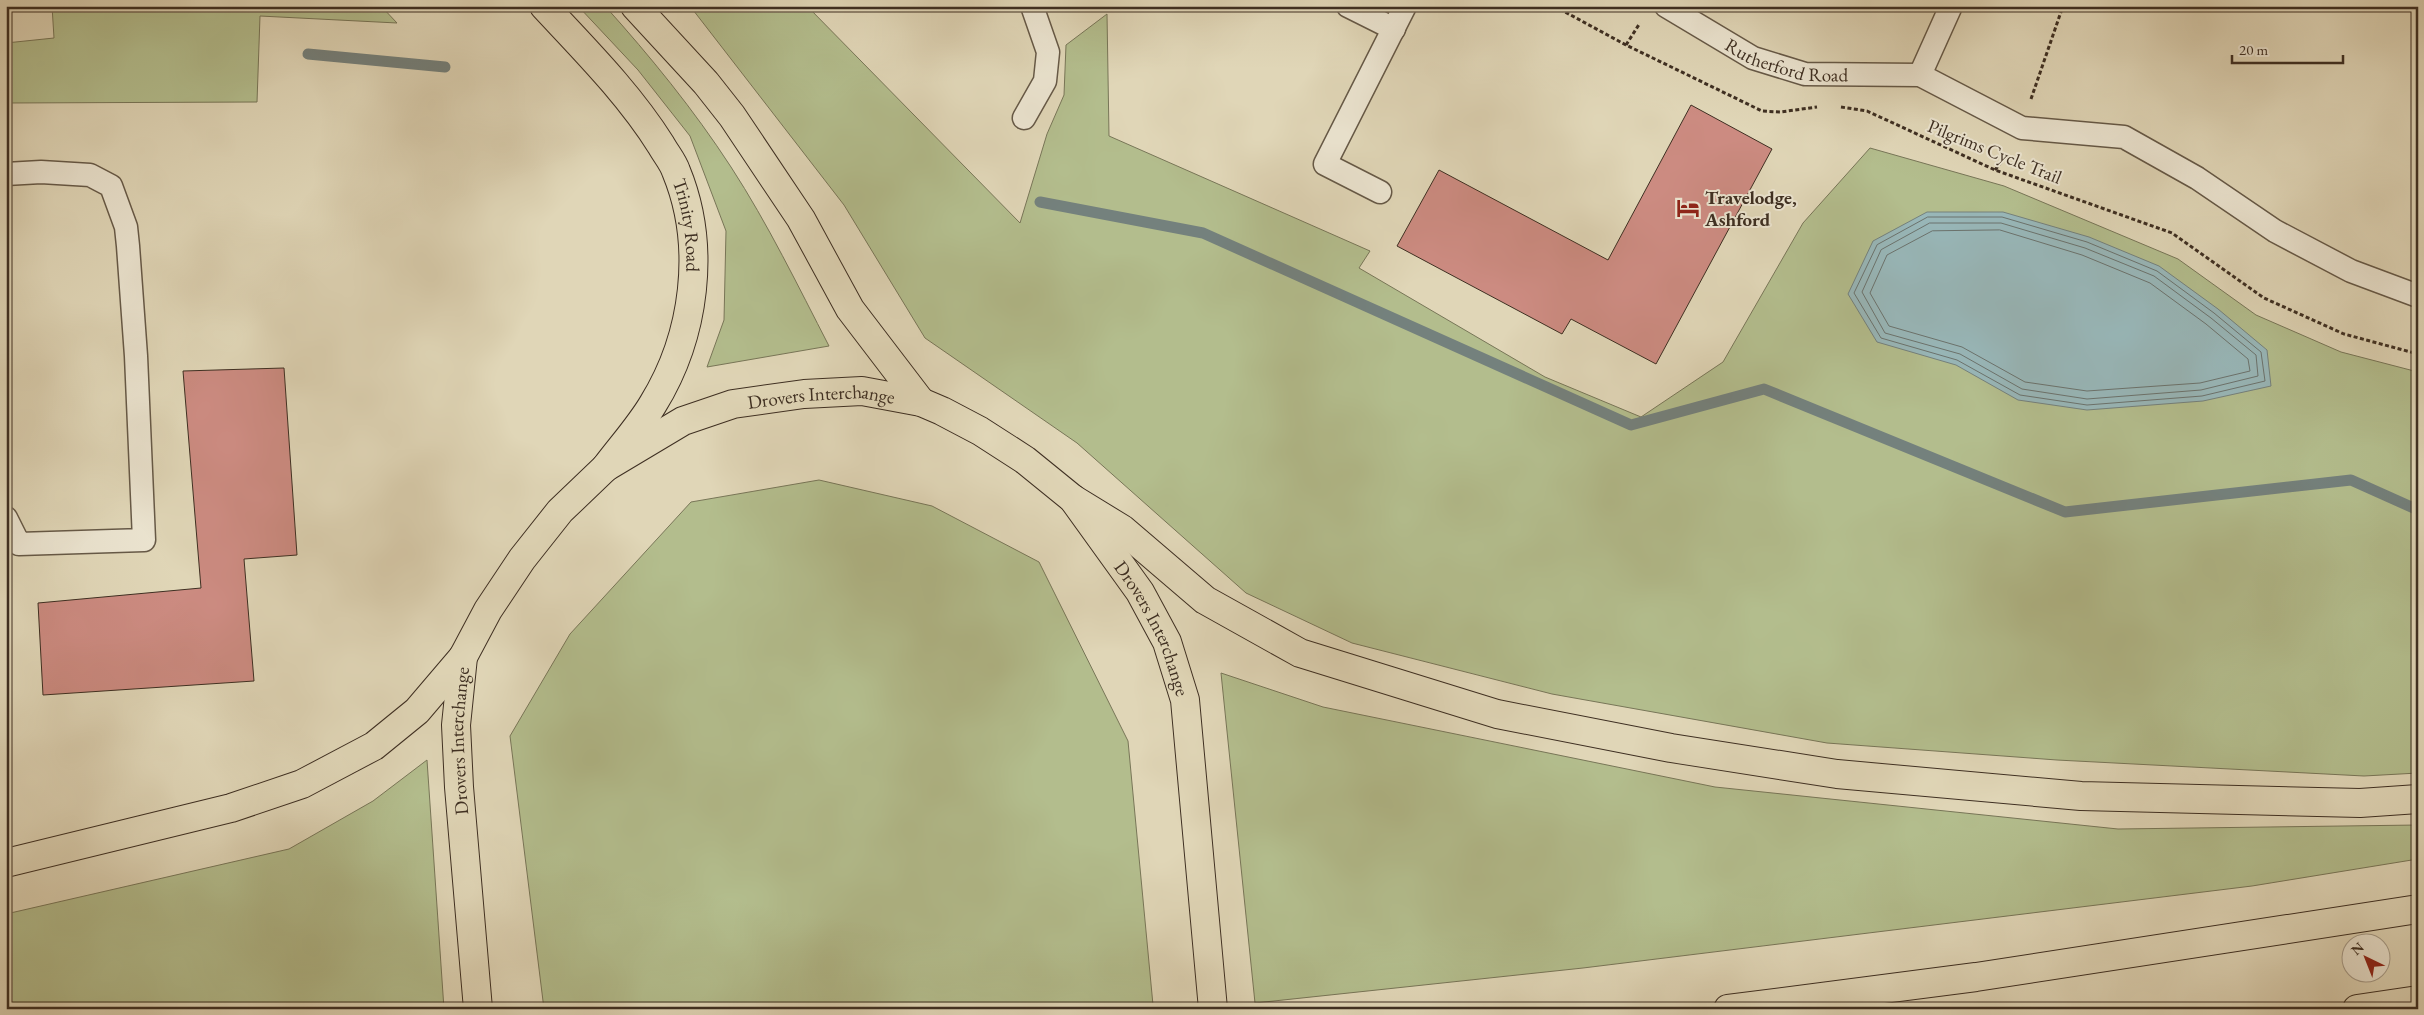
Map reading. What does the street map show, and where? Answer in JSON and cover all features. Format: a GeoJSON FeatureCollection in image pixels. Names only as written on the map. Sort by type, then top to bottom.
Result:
{"type":"FeatureCollection","features":[{"type":"Feature","properties":{"kind":"main road","name":"Trinity Road"},"geometry":{"type":"LineString","coordinates":[[544,6],[604,70],[651,129],[676,170],[691,222],[694,266],[690,307],[678,352],[654,404],[606,467]]}},
{"type":"Feature","properties":{"kind":"main road"},"geometry":{"type":"LineString","coordinates":[[635,6],[706,83],[732,116],[801,219],[850,309],[921,402]]}},
{"type":"Feature","properties":{"kind":"main road","name":"Drovers Interchange"},"geometry":{"type":"LineString","coordinates":[[478,1009],[459,787],[456,724],[463,657],[488,610],[522,559],[560,511],[606,467],[683,421],[734,404],[804,394],[862,391],[921,402],[980,431],[1025,460],[1074,499],[1140,592],[1167,642],[1185,700],[1212,1009]]}},
{"type":"Feature","properties":{"kind":"main road"},"geometry":{"type":"LineString","coordinates":[[1074,499],[1122,529],[1205,600],[1300,653],[1496,714],[1671,748],[1856,775],[2081,796],[2360,803],[2418,799]]}},
{"type":"Feature","properties":{"kind":"main road"},"geometry":{"type":"LineString","coordinates":[[6,863],[231,808],[302,784],[374,746],[417,711],[463,657]]}},
{"type":"Feature","properties":{"kind":"main road"},"geometry":{"type":"LineString","coordinates":[[1728,1009],[1976,977],[2418,909]]}},
{"type":"Feature","properties":{"kind":"main road"},"geometry":{"type":"LineString","coordinates":[[2357,1009],[2418,1000]]}},
{"type":"Feature","properties":{"kind":"lane"},"geometry":{"type":"LineString","coordinates":[[1024,118],[1045,81],[1048,52],[1032,6]]}},
{"type":"Feature","properties":{"kind":"lane"},"geometry":{"type":"LineString","coordinates":[[1348,6],[1394,29]]}},
{"type":"Feature","properties":{"kind":"lane"},"geometry":{"type":"LineString","coordinates":[[1380,192],[1325,164],[1405,6]]}},
{"type":"Feature","properties":{"kind":"lane","name":"Rutherford Road"},"geometry":{"type":"LineString","coordinates":[[1666,6],[1753,58],[1804,74],[1920,75]]}},
{"type":"Feature","properties":{"kind":"lane"},"geometry":{"type":"LineString","coordinates":[[1951,6],[1920,75],[2022,128],[2124,137],[2197,178],[2275,231],[2351,271],[2418,296]]}},
{"type":"Feature","properties":{"kind":"lane"},"geometry":{"type":"LineString","coordinates":[[6,174],[40,172],[90,175],[111,186],[126,227],[128,246],[136,356],[144,540],[19,544],[6,518]]}},
{"type":"Feature","properties":{"kind":"path"},"geometry":{"type":"LineString","coordinates":[[1554,6],[1626,45],[1762,111],[1780,112],[1821,107]]}},
{"type":"Feature","properties":{"kind":"path"},"geometry":{"type":"LineString","coordinates":[[2030,104],[2063,6]]}},
{"type":"Feature","properties":{"kind":"path"},"geometry":{"type":"LineString","coordinates":[[1626,45],[1643,18]]}},
{"type":"Feature","properties":{"kind":"path","name":"Pilgrims Cycle Trail"},"geometry":{"type":"LineString","coordinates":[[1839,107],[1867,111],[1995,170],[2172,233],[2264,298],[2344,334],[2418,354]]}},
{"type":"Feature","properties":{"kind":"path"},"geometry":{"type":"LineString","coordinates":[[1995,170],[2010,153]]}},
{"type":"Feature","properties":{"kind":"green space"},"geometry":{"type":"Polygon","coordinates":[[[52,6],[381,6],[397,23],[260,16],[257,102],[6,103],[6,43],[54,38],[52,6]]]}},
{"type":"Feature","properties":{"kind":"green space"},"geometry":{"type":"Polygon","coordinates":[[[578,6],[605,6],[687,104],[731,167],[758,211],[829,346],[707,367],[724,320],[726,231],[690,136],[638,70],[578,6]]]}},
{"type":"Feature","properties":{"kind":"green space"},"geometry":{"type":"Polygon","coordinates":[[[690,6],[807,6],[1020,223],[1047,134],[1064,95],[1066,45],[1107,14],[1109,136],[1370,251],[1359,268],[1545,377],[1641,417],[1723,362],[1803,223],[1870,148],[2004,186],[2178,259],[2256,315],[2341,352],[2418,372],[2418,773],[2364,776],[2057,760],[1827,743],[1552,694],[1352,643],[1246,593],[1077,443],[925,338],[844,205],[690,6]]]}},
{"type":"Feature","properties":{"kind":"green space"},"geometry":{"type":"Polygon","coordinates":[[[819,480],[932,506],[1039,562],[1128,741],[1153,1005],[1094,1009],[544,1009],[510,736],[570,634],[691,502],[819,480]]]}},
{"type":"Feature","properties":{"kind":"green space"},"geometry":{"type":"Polygon","coordinates":[[[1221,673],[1323,707],[1715,787],[2118,829],[2418,825],[2418,859],[2252,886],[1583,968],[1255,1003],[1221,673]]]}},
{"type":"Feature","properties":{"kind":"green space"},"geometry":{"type":"Polygon","coordinates":[[[427,760],[444,1009],[6,1009],[6,914],[289,849],[373,801],[427,760]]]}},
{"type":"Feature","properties":{"kind":"water"},"geometry":{"type":"Polygon","coordinates":[[[1927,212],[2003,212],[2089,237],[2159,266],[2218,309],[2267,350],[2271,386],[2203,401],[2087,410],[2018,400],[1956,365],[1877,342],[1848,294],[1873,241],[1927,212]]]}},
{"type":"Feature","properties":{"kind":"building","name":"Travelodge, Ashford"},"geometry":{"type":"Polygon","coordinates":[[[1691,105],[1772,149],[1656,364],[1571,319],[1562,334],[1397,246],[1439,170],[1608,260],[1691,105]]]}},
{"type":"Feature","properties":{"kind":"building"},"geometry":{"type":"Polygon","coordinates":[[[284,368],[297,555],[244,559],[254,681],[43,695],[38,603],[201,588],[183,371],[284,368]]]}},
{"type":"Feature","properties":{"kind":"waterway"},"geometry":{"type":"LineString","coordinates":[[308,54],[445,67]]}},
{"type":"Feature","properties":{"kind":"waterway"},"geometry":{"type":"LineString","coordinates":[[1040,202],[1203,233],[1631,425],[1764,389],[2065,512],[2351,480],[2418,510]]}},
{"type":"Feature","properties":{"kind":"place","name":"Travelodge, Ashford"},"geometry":{"type":"Point","coordinates":[1688,208]}}]}
